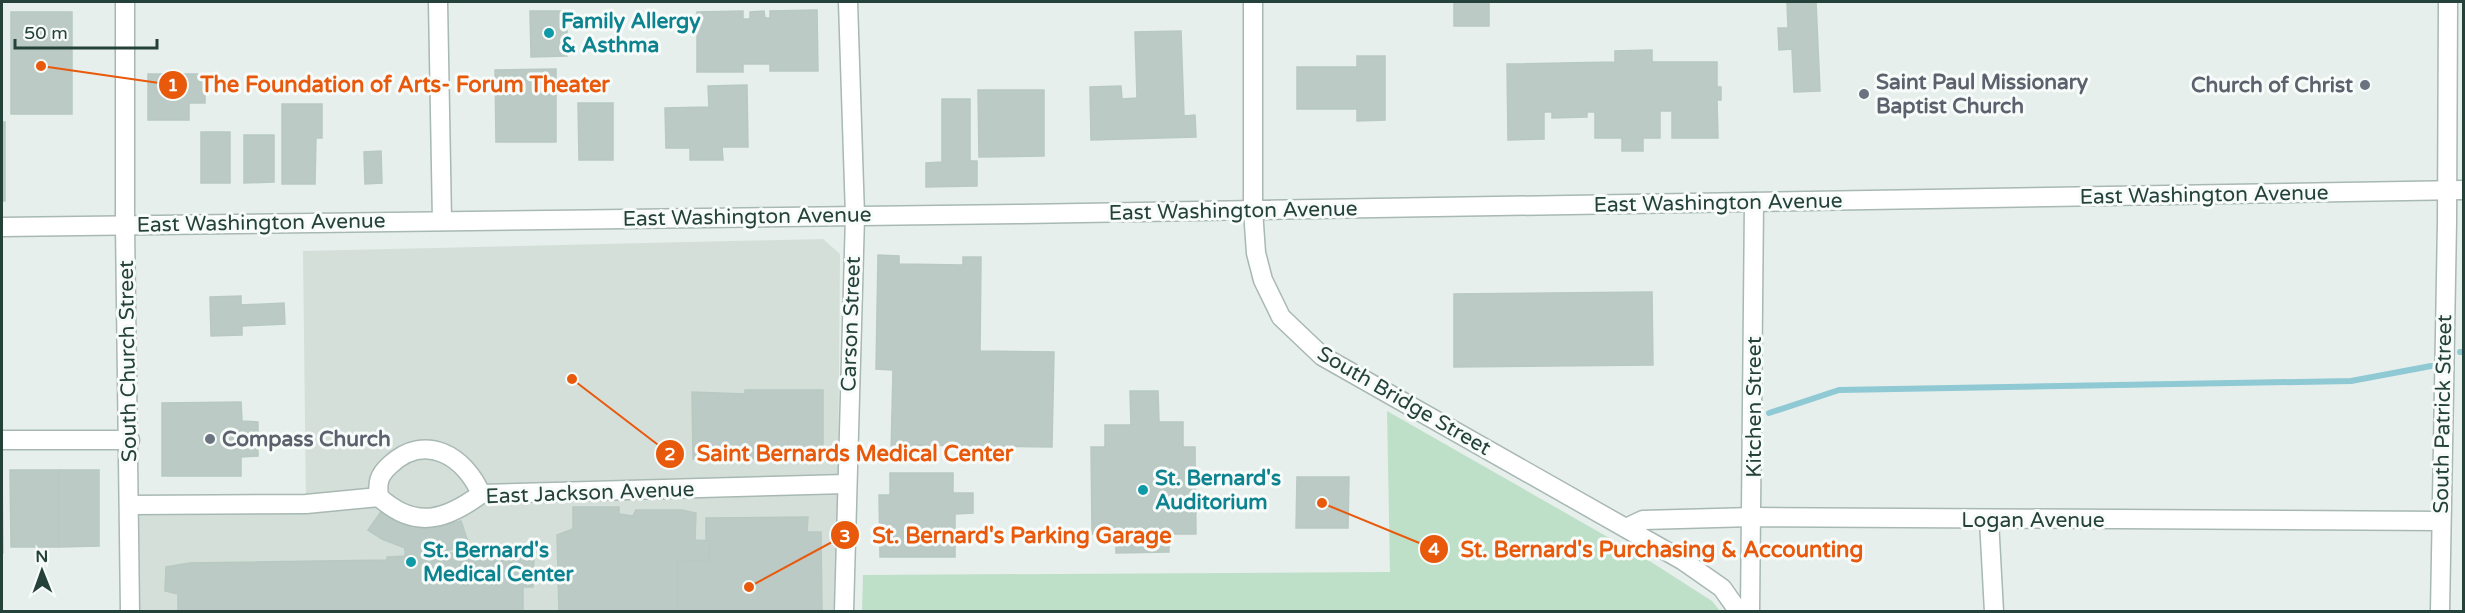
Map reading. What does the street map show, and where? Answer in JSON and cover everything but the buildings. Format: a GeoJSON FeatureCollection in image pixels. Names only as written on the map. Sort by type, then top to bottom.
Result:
{"type":"FeatureCollection","features":[{"type":"Feature","properties":{"kind":"street","name":"South Church Street"},"geometry":{"type":"LineString","coordinates":[[125,2],[124,225],[130,440],[130,612]]}},
{"type":"Feature","properties":{"kind":"street"},"geometry":{"type":"LineString","coordinates":[[438,2],[441,221]]}},
{"type":"Feature","properties":{"kind":"street","name":"Carson Street"},"geometry":{"type":"LineString","coordinates":[[844,612],[855,216],[848,2]]}},
{"type":"Feature","properties":{"kind":"street","name":"South Bridge Street"},"geometry":{"type":"LineString","coordinates":[[1253,2],[1253,210],[1256,253],[1263,280],[1289,327],[1322,356],[1682,560],[1722,588],[1739,612]]}},
{"type":"Feature","properties":{"kind":"street","name":"South Patrick Street"},"geometry":{"type":"LineString","coordinates":[[2440,612],[2441,521],[2455,190],[2448,2]]}},
{"type":"Feature","properties":{"kind":"street","name":"East Washington Avenue"},"geometry":{"type":"LineString","coordinates":[[2,227],[1253,210],[2455,190]]}},
{"type":"Feature","properties":{"kind":"street","name":"Kitchen Street"},"geometry":{"type":"LineString","coordinates":[[1750,612],[1753,517],[1754,202]]}},
{"type":"Feature","properties":{"kind":"street"},"geometry":{"type":"LineString","coordinates":[[2,440],[130,440]]}},
{"type":"Feature","properties":{"kind":"street"},"geometry":{"type":"LineString","coordinates":[[130,505],[306,504],[379,497],[377,486],[380,475],[398,457],[425,448],[460,462],[474,476],[481,494]]}},
{"type":"Feature","properties":{"kind":"street","name":"East Jackson Avenue"},"geometry":{"type":"LineString","coordinates":[[379,497],[391,508],[409,516],[431,518],[448,515],[481,494],[846,484]]}},
{"type":"Feature","properties":{"kind":"street","name":"Logan Avenue"},"geometry":{"type":"LineString","coordinates":[[1626,528],[1643,520],[1753,517],[2441,521]]}},
{"type":"Feature","properties":{"kind":"street"},"geometry":{"type":"LineString","coordinates":[[1989,520],[1994,612]]}},
{"type":"Feature","properties":{"kind":"shaded area"},"geometry":{"type":"Polygon","coordinates":[[[823,239],[840,254],[837,611],[131,611],[130,505],[306,504],[303,251],[823,239]]]}},
{"type":"Feature","properties":{"kind":"green space"},"geometry":{"type":"Polygon","coordinates":[[[1387,411],[1648,560],[1712,601],[1720,611],[862,611],[863,575],[1390,572],[1387,411]]]}},
{"type":"Feature","properties":{"kind":"waterway"},"geometry":{"type":"LineString","coordinates":[[1769,413],[1839,390],[2351,381],[2431,366]]}},
{"type":"Feature","properties":{"kind":"place","name":"Family Allergy & Asthma"},"geometry":{"type":"Point","coordinates":[549,33]}},
{"type":"Feature","properties":{"kind":"place","name":"The Foundation of Arts- Forum Theater"},"geometry":{"type":"Point","coordinates":[41,66]}},
{"type":"Feature","properties":{"kind":"place","name":"Church of Christ"},"geometry":{"type":"Point","coordinates":[2365,85]}},
{"type":"Feature","properties":{"kind":"place","name":"Saint Paul Missionary Baptist Church"},"geometry":{"type":"Point","coordinates":[1864,94]}},
{"type":"Feature","properties":{"kind":"place","name":"Saint Bernards Medical Center"},"geometry":{"type":"Point","coordinates":[572,379]}},
{"type":"Feature","properties":{"kind":"place","name":"Compass Church"},"geometry":{"type":"Point","coordinates":[210,439]}},
{"type":"Feature","properties":{"kind":"place","name":"St. Bernard's Auditorium"},"geometry":{"type":"Point","coordinates":[1143,490]}},
{"type":"Feature","properties":{"kind":"place","name":"St. Bernard's Purchasing & Accounting"},"geometry":{"type":"Point","coordinates":[1322,503]}},
{"type":"Feature","properties":{"kind":"place","name":"St. Bernard's Medical Center"},"geometry":{"type":"Point","coordinates":[411,562]}},
{"type":"Feature","properties":{"kind":"place","name":"St. Bernard's Parking Garage"},"geometry":{"type":"Point","coordinates":[749,587]}}]}
